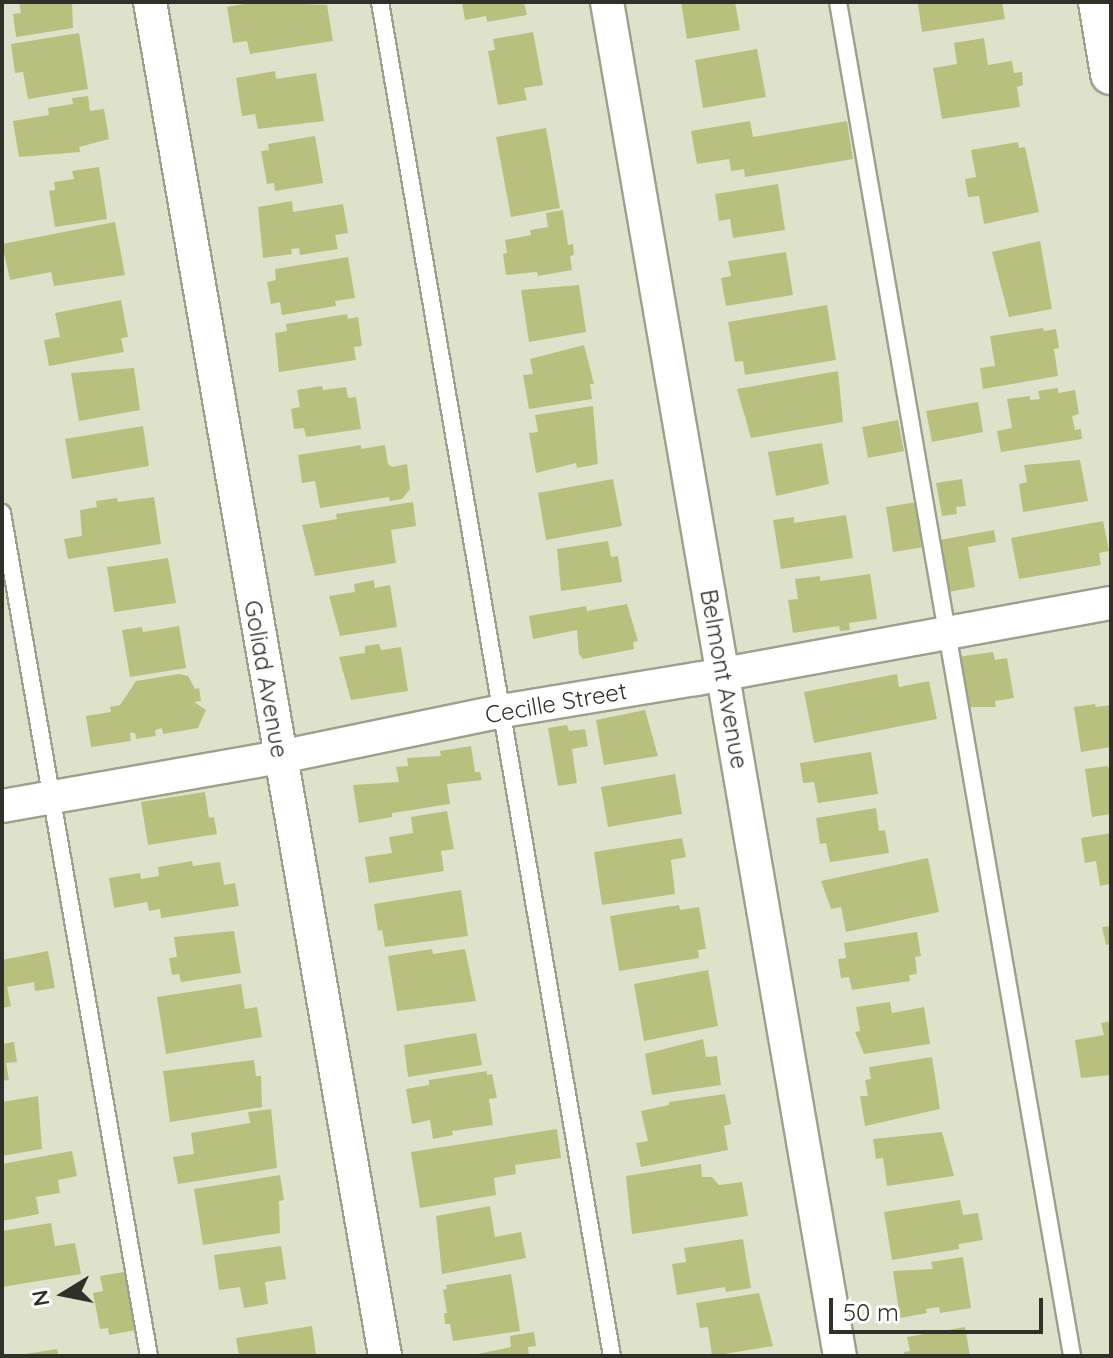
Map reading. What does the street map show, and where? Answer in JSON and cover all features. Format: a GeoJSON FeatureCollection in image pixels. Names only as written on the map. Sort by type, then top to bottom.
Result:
{"type":"FeatureCollection","features":[{"type":"Feature","properties":{"kind":"street","name":"Goliad Avenue"},"geometry":{"type":"LineString","coordinates":[[150,2],[385,1356]]}},
{"type":"Feature","properties":{"kind":"street","name":"Belmont Avenue"},"geometry":{"type":"LineString","coordinates":[[607,2],[840,1356]]}},
{"type":"Feature","properties":{"kind":"street"},"geometry":{"type":"LineString","coordinates":[[1099,2],[1111,74]]}},
{"type":"Feature","properties":{"kind":"street","name":"Cecille Street"},"geometry":{"type":"LineString","coordinates":[[2,806],[280,757],[502,711],[1111,603]]}},
{"type":"Feature","properties":{"kind":"lane"},"geometry":{"type":"LineString","coordinates":[[380,2],[612,1356]]}},
{"type":"Feature","properties":{"kind":"lane"},"geometry":{"type":"LineString","coordinates":[[838,2],[949,630],[1072,1356]]}},
{"type":"Feature","properties":{"kind":"lane"},"geometry":{"type":"LineString","coordinates":[[2,513],[49,798],[149,1356]]}},
{"type":"Feature","properties":{"kind":"building"},"geometry":{"type":"Polygon","coordinates":[[[19,2],[72,2],[73,28],[16,37],[13,14],[21,13],[19,2]]]}},
{"type":"Feature","properties":{"kind":"building"},"geometry":{"type":"Polygon","coordinates":[[[255,2],[327,5],[333,41],[250,54],[247,41],[233,43],[227,7],[255,2]]]}},
{"type":"Feature","properties":{"kind":"building"},"geometry":{"type":"Polygon","coordinates":[[[462,2],[524,2],[527,15],[487,22],[486,16],[465,20],[462,2]]]}},
{"type":"Feature","properties":{"kind":"building"},"geometry":{"type":"Polygon","coordinates":[[[681,2],[735,2],[740,30],[687,39],[681,2]]]}},
{"type":"Feature","properties":{"kind":"building"},"geometry":{"type":"Polygon","coordinates":[[[1002,2],[1005,19],[922,32],[918,4],[1002,2]]]}},
{"type":"Feature","properties":{"kind":"building"},"geometry":{"type":"Polygon","coordinates":[[[533,32],[543,85],[524,88],[527,100],[498,105],[488,51],[495,50],[493,39],[533,32]]]}},
{"type":"Feature","properties":{"kind":"building"},"geometry":{"type":"Polygon","coordinates":[[[79,33],[88,89],[28,99],[23,72],[15,73],[11,44],[79,33]]]}},
{"type":"Feature","properties":{"kind":"building"},"geometry":{"type":"Polygon","coordinates":[[[984,38],[988,65],[1012,61],[1014,73],[1022,72],[1023,85],[1017,87],[1020,107],[942,119],[933,68],[957,64],[954,43],[984,38]]]}},
{"type":"Feature","properties":{"kind":"building"},"geometry":{"type":"Polygon","coordinates":[[[757,49],[766,97],[703,108],[695,60],[757,49]]]}},
{"type":"Feature","properties":{"kind":"building"},"geometry":{"type":"Polygon","coordinates":[[[275,71],[276,79],[316,73],[324,121],[258,129],[255,114],[242,116],[236,78],[275,71]]]}},
{"type":"Feature","properties":{"kind":"building"},"geometry":{"type":"Polygon","coordinates":[[[88,96],[90,111],[104,109],[109,139],[79,147],[80,152],[19,157],[13,121],[49,115],[48,108],[73,104],[72,98],[88,96]]]}},
{"type":"Feature","properties":{"kind":"building"},"geometry":{"type":"Polygon","coordinates":[[[750,121],[753,137],[847,121],[853,159],[745,177],[744,169],[731,171],[729,159],[697,164],[691,131],[750,121]]]}},
{"type":"Feature","properties":{"kind":"building"},"geometry":{"type":"Polygon","coordinates":[[[546,128],[560,208],[511,217],[496,137],[546,128]]]}},
{"type":"Feature","properties":{"kind":"building"},"geometry":{"type":"Polygon","coordinates":[[[315,136],[323,183],[275,191],[274,183],[267,184],[261,151],[269,150],[268,144],[315,136]]]}},
{"type":"Feature","properties":{"kind":"building"},"geometry":{"type":"Polygon","coordinates":[[[1018,142],[1019,148],[1025,147],[1039,212],[984,224],[979,196],[968,197],[965,179],[976,177],[971,150],[1018,142]]]}},
{"type":"Feature","properties":{"kind":"building"},"geometry":{"type":"Polygon","coordinates":[[[99,167],[107,219],[55,227],[49,191],[55,190],[54,182],[74,179],[72,171],[99,167]]]}},
{"type":"Feature","properties":{"kind":"building"},"geometry":{"type":"Polygon","coordinates":[[[778,184],[785,230],[733,238],[730,219],[719,221],[715,194],[778,184]]]}},
{"type":"Feature","properties":{"kind":"building"},"geometry":{"type":"Polygon","coordinates":[[[292,201],[293,212],[343,204],[348,233],[335,235],[338,249],[300,255],[299,248],[291,249],[292,254],[263,258],[258,207],[292,201]]]}},
{"type":"Feature","properties":{"kind":"building"},"geometry":{"type":"Polygon","coordinates":[[[563,210],[568,245],[573,244],[574,255],[570,256],[572,270],[538,276],[537,272],[506,275],[505,240],[531,235],[530,230],[548,227],[546,213],[563,210]]]}},
{"type":"Feature","properties":{"kind":"building"},"geometry":{"type":"Polygon","coordinates":[[[115,222],[125,275],[54,286],[51,272],[10,280],[2,244],[115,222]]]}},
{"type":"Feature","properties":{"kind":"building"},"geometry":{"type":"Polygon","coordinates":[[[1040,241],[1052,309],[1009,317],[992,252],[1040,241]]]}},
{"type":"Feature","properties":{"kind":"building"},"geometry":{"type":"Polygon","coordinates":[[[786,252],[793,295],[726,306],[721,278],[731,276],[728,261],[786,252]]]}},
{"type":"Feature","properties":{"kind":"building"},"geometry":{"type":"Polygon","coordinates":[[[348,257],[355,298],[335,301],[336,306],[282,315],[280,302],[271,304],[267,282],[276,280],[275,269],[348,257]]]}},
{"type":"Feature","properties":{"kind":"building"},"geometry":{"type":"Polygon","coordinates":[[[579,285],[586,332],[529,342],[521,290],[579,285]]]}},
{"type":"Feature","properties":{"kind":"building"},"geometry":{"type":"Polygon","coordinates":[[[121,300],[128,337],[121,338],[124,352],[49,366],[44,340],[60,337],[55,313],[121,300]]]}},
{"type":"Feature","properties":{"kind":"building"},"geometry":{"type":"Polygon","coordinates":[[[827,305],[836,360],[745,375],[743,361],[735,362],[728,322],[827,305]]]}},
{"type":"Feature","properties":{"kind":"building"},"geometry":{"type":"Polygon","coordinates":[[[347,314],[348,319],[358,317],[362,346],[354,347],[356,360],[279,372],[275,333],[287,331],[286,324],[347,314]]]}},
{"type":"Feature","properties":{"kind":"building"},"geometry":{"type":"Polygon","coordinates":[[[1043,328],[1044,331],[1056,329],[1059,348],[1054,349],[1058,376],[983,389],[980,368],[995,366],[990,336],[1043,328]]]}},
{"type":"Feature","properties":{"kind":"building"},"geometry":{"type":"Polygon","coordinates":[[[584,345],[594,384],[590,384],[592,399],[529,409],[523,375],[533,374],[530,359],[584,345]]]}},
{"type":"Feature","properties":{"kind":"building"},"geometry":{"type":"Polygon","coordinates":[[[134,368],[140,410],[79,421],[71,373],[134,368]]]}},
{"type":"Feature","properties":{"kind":"building"},"geometry":{"type":"Polygon","coordinates":[[[838,371],[843,422],[751,438],[737,389],[838,371]]]}},
{"type":"Feature","properties":{"kind":"building"},"geometry":{"type":"Polygon","coordinates":[[[322,386],[323,390],[346,387],[348,398],[356,397],[361,429],[306,437],[304,428],[294,429],[291,409],[300,407],[297,390],[322,386]]]}},
{"type":"Feature","properties":{"kind":"building"},"geometry":{"type":"Polygon","coordinates":[[[1058,388],[1058,393],[1075,390],[1079,414],[1072,416],[1075,430],[1081,429],[1082,439],[1001,452],[997,431],[1012,428],[1007,399],[1030,396],[1030,400],[1040,399],[1038,391],[1058,388]]]}},
{"type":"Feature","properties":{"kind":"building"},"geometry":{"type":"Polygon","coordinates":[[[978,402],[983,432],[932,442],[926,411],[978,402]]]}},
{"type":"Feature","properties":{"kind":"building"},"geometry":{"type":"Polygon","coordinates":[[[593,406],[598,464],[577,468],[576,463],[536,473],[529,433],[538,432],[535,415],[593,406]]]}},
{"type":"Feature","properties":{"kind":"building"},"geometry":{"type":"Polygon","coordinates":[[[898,420],[904,451],[868,458],[862,427],[898,420]]]}},
{"type":"Feature","properties":{"kind":"building"},"geometry":{"type":"Polygon","coordinates":[[[143,426],[149,466],[72,479],[65,439],[143,426]]]}},
{"type":"Feature","properties":{"kind":"building"},"geometry":{"type":"Polygon","coordinates":[[[822,443],[829,484],[776,496],[768,452],[822,443]]]}},
{"type":"Feature","properties":{"kind":"building"},"geometry":{"type":"Polygon","coordinates":[[[361,445],[361,449],[385,445],[388,464],[392,467],[407,464],[410,489],[402,499],[390,501],[389,497],[320,508],[315,481],[302,483],[298,455],[361,445]]]}},
{"type":"Feature","properties":{"kind":"building"},"geometry":{"type":"Polygon","coordinates":[[[1080,460],[1088,501],[1023,512],[1019,484],[1027,482],[1024,465],[1080,460]]]}},
{"type":"Feature","properties":{"kind":"building"},"geometry":{"type":"Polygon","coordinates":[[[613,479],[622,526],[546,540],[538,493],[613,479]]]}},
{"type":"Feature","properties":{"kind":"building"},"geometry":{"type":"Polygon","coordinates":[[[962,479],[966,506],[956,507],[957,514],[942,516],[936,483],[962,479]]]}},
{"type":"Feature","properties":{"kind":"building"},"geometry":{"type":"Polygon","coordinates":[[[154,497],[161,544],[68,559],[64,539],[82,536],[80,510],[97,507],[96,501],[117,498],[118,502],[154,497]]]}},
{"type":"Feature","properties":{"kind":"building"},"geometry":{"type":"Polygon","coordinates":[[[413,502],[416,526],[391,530],[396,563],[315,576],[302,525],[337,519],[336,514],[413,502]]]}},
{"type":"Feature","properties":{"kind":"building"},"geometry":{"type":"Polygon","coordinates":[[[917,502],[924,547],[893,552],[886,507],[917,502]]]}},
{"type":"Feature","properties":{"kind":"building"},"geometry":{"type":"Polygon","coordinates":[[[846,515],[853,558],[781,569],[773,520],[794,517],[794,523],[846,515]]]}},
{"type":"Feature","properties":{"kind":"building"},"geometry":{"type":"Polygon","coordinates":[[[1103,521],[1109,551],[1099,553],[1101,565],[1019,579],[1011,538],[1103,521]]]}},
{"type":"Feature","properties":{"kind":"building"},"geometry":{"type":"Polygon","coordinates":[[[994,530],[996,542],[968,547],[975,587],[949,592],[940,540],[994,530]]]}},
{"type":"Feature","properties":{"kind":"building"},"geometry":{"type":"Polygon","coordinates":[[[608,541],[611,557],[618,556],[622,582],[561,591],[557,549],[608,541]]]}},
{"type":"Feature","properties":{"kind":"building"},"geometry":{"type":"Polygon","coordinates":[[[168,558],[176,603],[114,612],[107,567],[168,558]]]}},
{"type":"Feature","properties":{"kind":"building"},"geometry":{"type":"Polygon","coordinates":[[[870,574],[877,619],[849,623],[850,630],[840,631],[839,626],[793,633],[788,600],[798,599],[795,579],[820,576],[820,581],[870,574]]]}},
{"type":"Feature","properties":{"kind":"building"},"geometry":{"type":"Polygon","coordinates":[[[374,580],[375,588],[390,585],[397,627],[340,636],[329,596],[355,592],[354,584],[374,580]]]}},
{"type":"Feature","properties":{"kind":"building"},"geometry":{"type":"Polygon","coordinates":[[[627,604],[638,641],[633,642],[634,649],[583,659],[579,654],[577,630],[533,639],[529,616],[586,606],[587,611],[627,604]]]}},
{"type":"Feature","properties":{"kind":"building"},"geometry":{"type":"Polygon","coordinates":[[[179,626],[186,668],[130,677],[122,630],[142,627],[143,632],[179,626]]]}},
{"type":"Feature","properties":{"kind":"building"},"geometry":{"type":"Polygon","coordinates":[[[379,644],[381,650],[401,647],[408,691],[351,700],[339,657],[365,653],[365,646],[379,644]]]}},
{"type":"Feature","properties":{"kind":"building"},"geometry":{"type":"Polygon","coordinates":[[[993,652],[995,660],[1007,658],[1014,698],[995,701],[996,707],[966,707],[957,657],[993,652]]]}},
{"type":"Feature","properties":{"kind":"building"},"geometry":{"type":"Polygon","coordinates":[[[179,674],[188,676],[195,689],[199,688],[201,701],[194,702],[206,710],[198,728],[163,734],[162,728],[155,730],[156,736],[136,739],[135,733],[130,733],[131,741],[91,747],[86,716],[111,712],[110,707],[120,705],[136,681],[179,674]]]}},
{"type":"Feature","properties":{"kind":"building"},"geometry":{"type":"Polygon","coordinates":[[[897,674],[899,687],[929,681],[937,719],[814,743],[804,692],[897,674]]]}},
{"type":"Feature","properties":{"kind":"building"},"geometry":{"type":"Polygon","coordinates":[[[1095,704],[1096,707],[1111,705],[1111,747],[1081,752],[1074,707],[1095,704]]]}},
{"type":"Feature","properties":{"kind":"building"},"geometry":{"type":"Polygon","coordinates":[[[645,710],[658,756],[604,765],[596,720],[645,710]]]}},
{"type":"Feature","properties":{"kind":"building"},"geometry":{"type":"Polygon","coordinates":[[[567,725],[569,731],[585,729],[588,746],[572,749],[577,783],[558,786],[548,728],[567,725]]]}},
{"type":"Feature","properties":{"kind":"building"},"geometry":{"type":"Polygon","coordinates":[[[471,746],[475,772],[480,772],[482,780],[447,784],[450,804],[392,813],[392,817],[359,823],[353,785],[399,782],[396,767],[408,766],[407,758],[441,756],[440,751],[471,746]]]}},
{"type":"Feature","properties":{"kind":"building"},"geometry":{"type":"Polygon","coordinates":[[[871,752],[878,794],[818,803],[814,782],[803,783],[800,763],[871,752]]]}},
{"type":"Feature","properties":{"kind":"building"},"geometry":{"type":"Polygon","coordinates":[[[1107,766],[1111,770],[1111,814],[1092,817],[1085,769],[1107,766]]]}},
{"type":"Feature","properties":{"kind":"building"},"geometry":{"type":"Polygon","coordinates":[[[675,774],[682,814],[608,827],[601,787],[675,774]]]}},
{"type":"Feature","properties":{"kind":"building"},"geometry":{"type":"Polygon","coordinates":[[[205,792],[209,818],[214,817],[217,834],[148,845],[141,802],[205,792]]]}},
{"type":"Feature","properties":{"kind":"building"},"geometry":{"type":"Polygon","coordinates":[[[876,808],[879,831],[885,830],[889,853],[830,862],[826,843],[820,844],[816,818],[876,808]]]}},
{"type":"Feature","properties":{"kind":"building"},"geometry":{"type":"Polygon","coordinates":[[[447,811],[454,849],[441,851],[444,871],[369,883],[365,857],[392,853],[389,837],[413,833],[411,817],[447,811]]]}},
{"type":"Feature","properties":{"kind":"building"},"geometry":{"type":"Polygon","coordinates":[[[1111,833],[1111,884],[1100,886],[1096,861],[1085,863],[1081,838],[1111,833]]]}},
{"type":"Feature","properties":{"kind":"building"},"geometry":{"type":"Polygon","coordinates":[[[682,838],[686,857],[671,860],[675,894],[602,905],[594,852],[682,838]]]}},
{"type":"Feature","properties":{"kind":"building"},"geometry":{"type":"Polygon","coordinates":[[[928,858],[939,912],[846,932],[841,907],[831,909],[821,881],[928,858]]]}},
{"type":"Feature","properties":{"kind":"building"},"geometry":{"type":"Polygon","coordinates":[[[192,861],[193,866],[220,862],[224,885],[235,883],[239,906],[161,918],[160,909],[149,911],[147,902],[114,908],[109,878],[140,873],[141,879],[159,876],[158,867],[192,861]]]}},
{"type":"Feature","properties":{"kind":"building"},"geometry":{"type":"Polygon","coordinates":[[[461,890],[468,936],[385,947],[382,930],[378,931],[374,904],[461,890]]]}},
{"type":"Feature","properties":{"kind":"building"},"geometry":{"type":"Polygon","coordinates":[[[679,905],[680,910],[699,907],[706,949],[698,950],[699,958],[619,971],[610,916],[679,905]]]}},
{"type":"Feature","properties":{"kind":"building"},"geometry":{"type":"Polygon","coordinates":[[[1111,926],[1111,944],[1106,945],[1102,927],[1111,926]]]}},
{"type":"Feature","properties":{"kind":"building"},"geometry":{"type":"Polygon","coordinates":[[[234,931],[241,973],[181,982],[179,974],[172,975],[169,958],[177,957],[174,937],[234,931]]]}},
{"type":"Feature","properties":{"kind":"building"},"geometry":{"type":"Polygon","coordinates":[[[917,932],[921,956],[915,957],[917,974],[909,975],[910,981],[852,990],[849,977],[841,978],[838,959],[846,958],[844,943],[917,932]]]}},
{"type":"Feature","properties":{"kind":"building"},"geometry":{"type":"Polygon","coordinates":[[[432,949],[433,954],[465,949],[476,1001],[397,1011],[388,956],[432,949]]]}},
{"type":"Feature","properties":{"kind":"building"},"geometry":{"type":"Polygon","coordinates":[[[48,951],[55,988],[35,991],[34,982],[7,987],[11,1006],[2,1008],[2,960],[48,951]]]}},
{"type":"Feature","properties":{"kind":"building"},"geometry":{"type":"Polygon","coordinates":[[[708,970],[718,1026],[644,1041],[634,984],[708,970]]]}},
{"type":"Feature","properties":{"kind":"building"},"geometry":{"type":"Polygon","coordinates":[[[241,984],[245,1009],[257,1007],[262,1037],[166,1054],[157,997],[241,984]]]}},
{"type":"Feature","properties":{"kind":"building"},"geometry":{"type":"Polygon","coordinates":[[[890,1002],[892,1013],[924,1007],[930,1044],[864,1054],[855,1032],[860,1031],[856,1007],[890,1002]]]}},
{"type":"Feature","properties":{"kind":"building"},"geometry":{"type":"Polygon","coordinates":[[[1111,1021],[1111,1075],[1081,1078],[1075,1040],[1104,1035],[1101,1023],[1111,1021]]]}},
{"type":"Feature","properties":{"kind":"building"},"geometry":{"type":"Polygon","coordinates":[[[476,1033],[482,1065],[408,1077],[404,1045],[476,1033]]]}},
{"type":"Feature","properties":{"kind":"building"},"geometry":{"type":"Polygon","coordinates":[[[703,1039],[706,1057],[717,1056],[721,1085],[652,1095],[645,1054],[703,1039]]]}},
{"type":"Feature","properties":{"kind":"building"},"geometry":{"type":"Polygon","coordinates":[[[14,1042],[17,1062],[6,1063],[9,1080],[2,1081],[2,1044],[14,1042]]]}},
{"type":"Feature","properties":{"kind":"building"},"geometry":{"type":"Polygon","coordinates":[[[932,1057],[940,1109],[865,1126],[860,1096],[868,1096],[865,1080],[871,1079],[869,1067],[932,1057]]]}},
{"type":"Feature","properties":{"kind":"building"},"geometry":{"type":"Polygon","coordinates":[[[254,1060],[256,1076],[261,1076],[262,1107],[170,1122],[163,1071],[254,1060]]]}},
{"type":"Feature","properties":{"kind":"building"},"geometry":{"type":"Polygon","coordinates":[[[487,1071],[487,1075],[492,1074],[497,1098],[489,1099],[493,1125],[452,1131],[453,1135],[433,1139],[430,1120],[412,1124],[406,1089],[429,1085],[429,1080],[487,1071]]]}},
{"type":"Feature","properties":{"kind":"building"},"geometry":{"type":"Polygon","coordinates":[[[725,1094],[731,1124],[724,1126],[728,1150],[641,1167],[636,1143],[648,1141],[641,1111],[669,1105],[669,1102],[725,1094]]]}},
{"type":"Feature","properties":{"kind":"building"},"geometry":{"type":"Polygon","coordinates":[[[38,1096],[42,1149],[2,1156],[2,1102],[38,1096]]]}},
{"type":"Feature","properties":{"kind":"building"},"geometry":{"type":"Polygon","coordinates":[[[271,1109],[277,1168],[178,1184],[173,1157],[194,1154],[191,1133],[250,1123],[248,1112],[271,1109]]]}},
{"type":"Feature","properties":{"kind":"building"},"geometry":{"type":"Polygon","coordinates":[[[557,1129],[561,1158],[515,1165],[516,1174],[494,1178],[496,1195],[420,1208],[411,1152],[557,1129]]]}},
{"type":"Feature","properties":{"kind":"building"},"geometry":{"type":"Polygon","coordinates":[[[942,1132],[954,1176],[887,1186],[883,1158],[876,1159],[873,1139],[942,1132]]]}},
{"type":"Feature","properties":{"kind":"building"},"geometry":{"type":"Polygon","coordinates":[[[72,1151],[77,1176],[58,1180],[60,1193],[36,1197],[39,1214],[2,1221],[2,1164],[72,1151]]]}},
{"type":"Feature","properties":{"kind":"building"},"geometry":{"type":"Polygon","coordinates":[[[701,1164],[702,1177],[712,1177],[719,1185],[742,1182],[748,1216],[632,1234],[626,1176],[701,1164]]]}},
{"type":"Feature","properties":{"kind":"building"},"geometry":{"type":"Polygon","coordinates":[[[280,1175],[284,1200],[279,1201],[280,1233],[203,1245],[194,1189],[280,1175]]]}},
{"type":"Feature","properties":{"kind":"building"},"geometry":{"type":"Polygon","coordinates":[[[960,1200],[963,1215],[978,1213],[983,1240],[959,1244],[959,1249],[892,1260],[884,1212],[960,1200]]]}},
{"type":"Feature","properties":{"kind":"building"},"geometry":{"type":"Polygon","coordinates":[[[490,1206],[495,1237],[521,1232],[526,1258],[442,1274],[436,1216],[490,1206]]]}},
{"type":"Feature","properties":{"kind":"building"},"geometry":{"type":"Polygon","coordinates":[[[51,1223],[55,1246],[75,1243],[81,1274],[2,1287],[2,1231],[51,1223]]]}},
{"type":"Feature","properties":{"kind":"building"},"geometry":{"type":"Polygon","coordinates":[[[743,1239],[751,1288],[726,1292],[725,1287],[677,1295],[672,1264],[686,1262],[684,1248],[743,1239]]]}},
{"type":"Feature","properties":{"kind":"building"},"geometry":{"type":"Polygon","coordinates":[[[281,1246],[286,1279],[265,1282],[268,1304],[244,1308],[240,1287],[219,1290],[214,1255],[281,1246]]]}},
{"type":"Feature","properties":{"kind":"building"},"geometry":{"type":"Polygon","coordinates":[[[963,1257],[971,1308],[940,1313],[939,1307],[926,1309],[927,1313],[900,1318],[893,1271],[933,1269],[931,1262],[963,1257]]]}},
{"type":"Feature","properties":{"kind":"building"},"geometry":{"type":"Polygon","coordinates":[[[124,1272],[136,1330],[109,1335],[108,1328],[100,1329],[93,1293],[103,1291],[100,1276],[124,1272]]]}},
{"type":"Feature","properties":{"kind":"building"},"geometry":{"type":"Polygon","coordinates":[[[511,1274],[520,1331],[453,1341],[450,1324],[445,1324],[444,1313],[447,1313],[443,1290],[447,1289],[446,1285],[511,1274]]]}},
{"type":"Feature","properties":{"kind":"building"},"geometry":{"type":"Polygon","coordinates":[[[759,1293],[773,1346],[712,1356],[708,1327],[700,1328],[696,1303],[759,1293]]]}},
{"type":"Feature","properties":{"kind":"building"},"geometry":{"type":"Polygon","coordinates":[[[312,1326],[316,1355],[239,1356],[236,1338],[312,1326]]]}},
{"type":"Feature","properties":{"kind":"building"},"geometry":{"type":"Polygon","coordinates":[[[965,1327],[970,1356],[905,1356],[904,1352],[910,1351],[907,1337],[965,1327]]]}},
{"type":"Feature","properties":{"kind":"building"},"geometry":{"type":"Polygon","coordinates":[[[534,1332],[536,1346],[528,1347],[529,1356],[468,1356],[511,1347],[510,1336],[534,1332]]]}},
{"type":"Feature","properties":{"kind":"building"},"geometry":{"type":"Polygon","coordinates":[[[57,1349],[59,1356],[25,1356],[25,1354],[57,1349]]]}}]}
